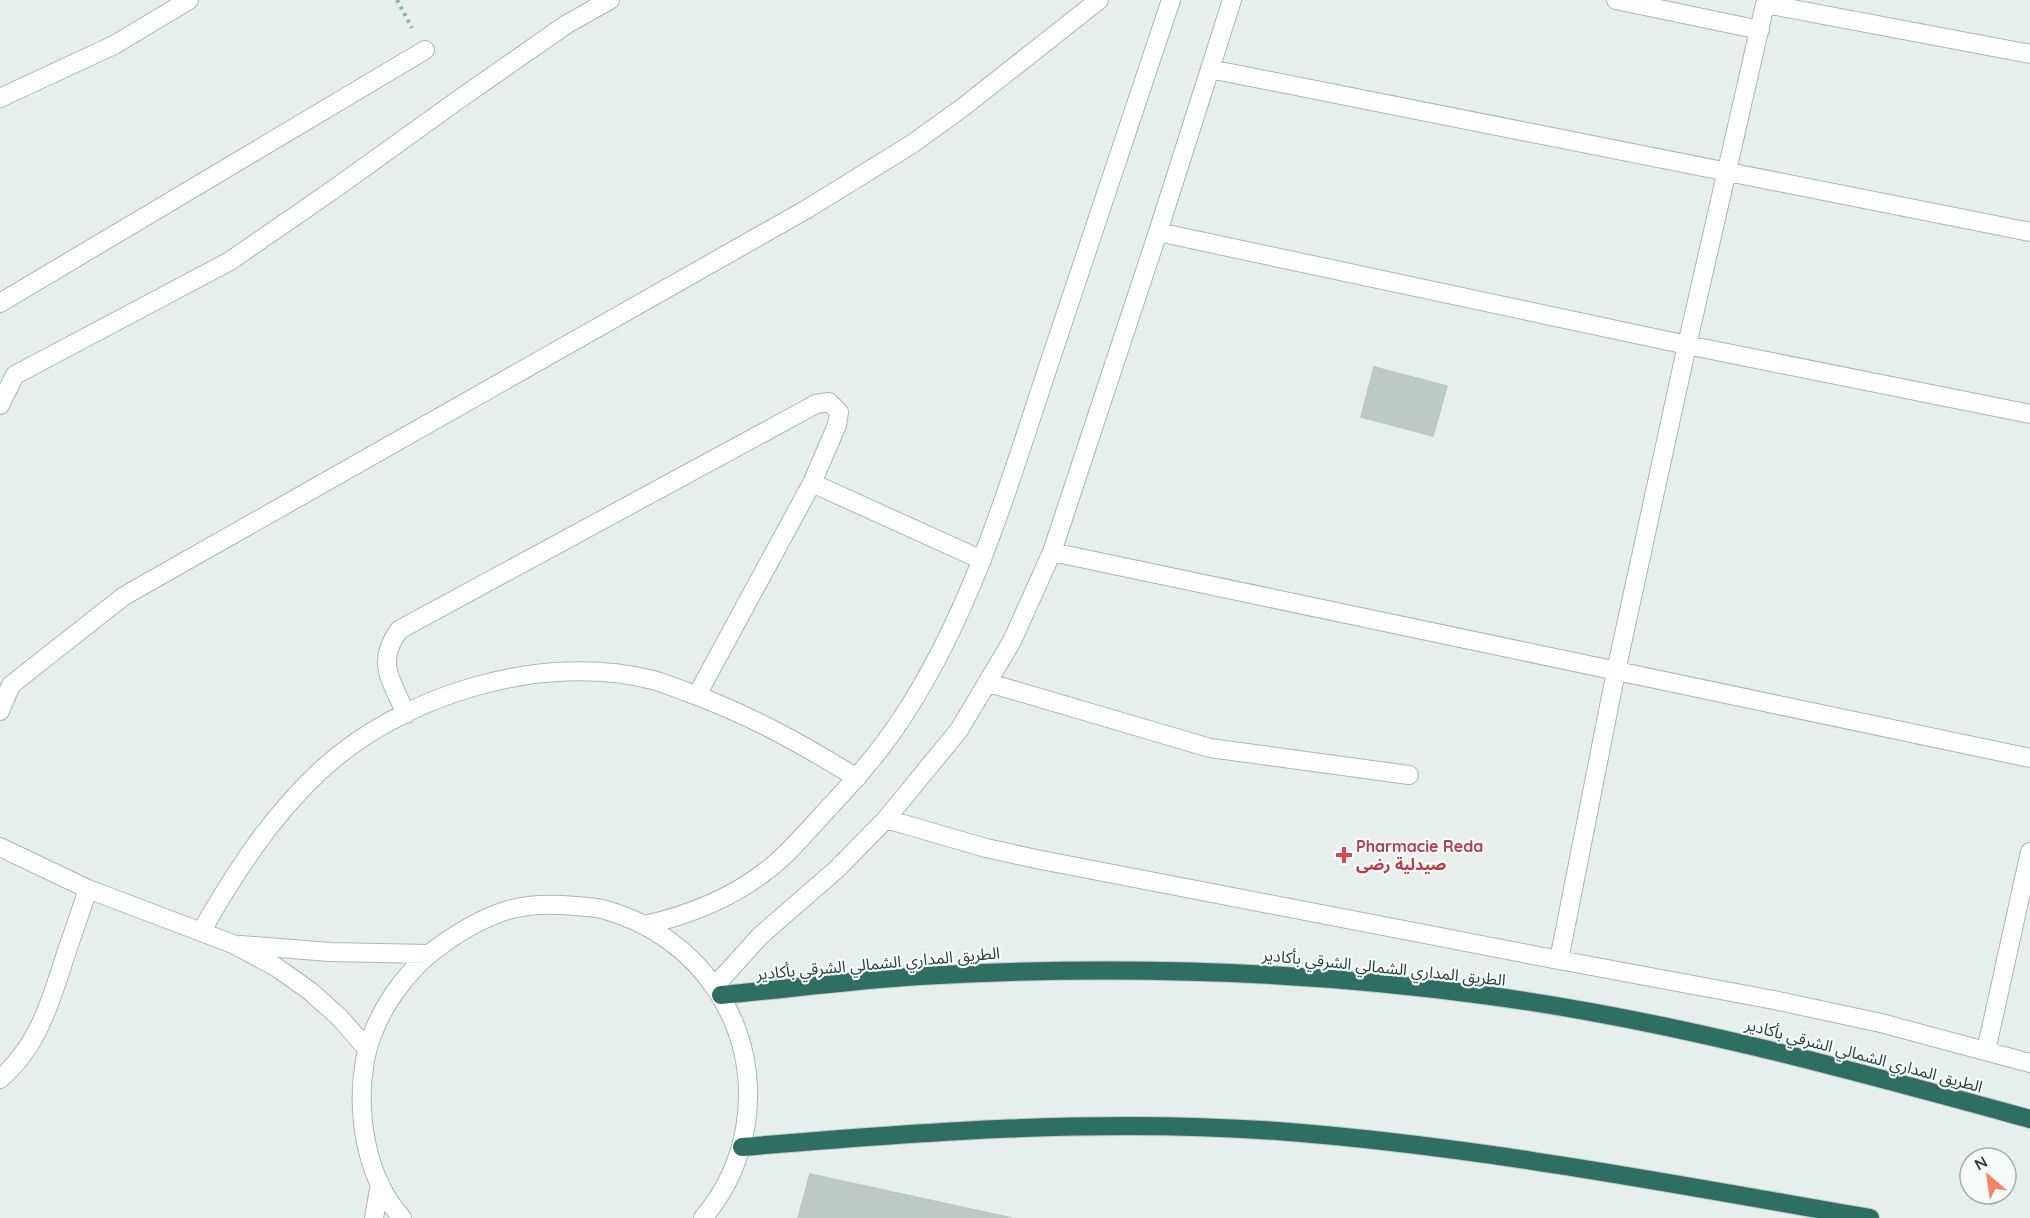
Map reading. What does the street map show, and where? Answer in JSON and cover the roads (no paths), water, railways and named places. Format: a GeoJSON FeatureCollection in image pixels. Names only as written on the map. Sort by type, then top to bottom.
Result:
{"type":"FeatureCollection","features":[{"type":"Feature","properties":{"kind":"highway","name":"الطريق المداري الشمالي الشرقي بأكادير"},"geometry":{"type":"LineString","coordinates":[[718,991],[1018,971],[1184,971],[1390,984],[1549,1005],[1692,1031],[1789,1054],[2030,1119]]}},
{"type":"Feature","properties":{"kind":"highway"},"geometry":{"type":"LineString","coordinates":[[742,1147],[909,1133],[1032,1127],[1153,1126],[1275,1131],[1392,1141],[1508,1156],[1870,1218]]}},
{"type":"Feature","properties":{"kind":"street"},"geometry":{"type":"LineString","coordinates":[[0,98],[114,45],[189,0]]}},
{"type":"Feature","properties":{"kind":"street"},"geometry":{"type":"LineString","coordinates":[[0,405],[15,375],[230,261],[567,24],[609,0]]}},
{"type":"Feature","properties":{"kind":"street"},"geometry":{"type":"LineString","coordinates":[[0,711],[10,685],[123,597],[807,209],[962,108],[1012,71],[1099,0]]}},
{"type":"Feature","properties":{"kind":"street"},"geometry":{"type":"LineString","coordinates":[[645,925],[678,917],[710,905],[740,890],[768,870],[857,778],[902,718],[921,686],[939,653],[982,560],[1172,0]]}},
{"type":"Feature","properties":{"kind":"street"},"geometry":{"type":"LineString","coordinates":[[718,991],[760,936],[837,869],[886,819],[959,730],[989,683],[1033,597],[1052,552],[1232,0]]}},
{"type":"Feature","properties":{"kind":"street"},"geometry":{"type":"LineString","coordinates":[[1616,0],[1760,30]]}},
{"type":"Feature","properties":{"kind":"street"},"geometry":{"type":"LineString","coordinates":[[1558,960],[1616,671],[1687,345],[1766,2],[2030,54]]}},
{"type":"Feature","properties":{"kind":"street"},"geometry":{"type":"LineString","coordinates":[[0,303],[425,50]]}},
{"type":"Feature","properties":{"kind":"street"},"geometry":{"type":"LineString","coordinates":[[1210,69],[2030,232]]}},
{"type":"Feature","properties":{"kind":"street"},"geometry":{"type":"LineString","coordinates":[[1158,232],[1687,345],[2030,414]]}},
{"type":"Feature","properties":{"kind":"street"},"geometry":{"type":"LineString","coordinates":[[406,714],[387,669],[386,655],[390,642],[399,630],[816,404],[829,402],[839,412],[837,425],[812,483],[697,695]]}},
{"type":"Feature","properties":{"kind":"street"},"geometry":{"type":"LineString","coordinates":[[812,483],[982,560]]}},
{"type":"Feature","properties":{"kind":"street"},"geometry":{"type":"LineString","coordinates":[[1052,552],[2030,758]]}},
{"type":"Feature","properties":{"kind":"street"},"geometry":{"type":"LineString","coordinates":[[201,932],[225,889],[254,847],[320,772],[347,750],[406,714],[442,698],[517,676],[563,670],[609,672],[654,680],[697,695],[779,731],[857,778]]}},
{"type":"Feature","properties":{"kind":"street"},"geometry":{"type":"LineString","coordinates":[[989,683],[1210,748],[1409,775]]}},
{"type":"Feature","properties":{"kind":"street"},"geometry":{"type":"LineString","coordinates":[[886,819],[986,848],[1036,859],[1774,1000],[1881,1023],[2030,1064]]}},
{"type":"Feature","properties":{"kind":"street"},"geometry":{"type":"LineString","coordinates":[[0,847],[88,889],[233,944],[276,968],[310,991],[340,1018],[367,1049]]}},
{"type":"Feature","properties":{"kind":"street"},"geometry":{"type":"LineString","coordinates":[[1986,1051],[2030,852]]}},
{"type":"Feature","properties":{"kind":"street"},"geometry":{"type":"LineString","coordinates":[[0,1079],[25,1053],[38,1034],[88,889]]}},
{"type":"Feature","properties":{"kind":"street"},"geometry":{"type":"LineString","coordinates":[[402,1218],[380,1184],[368,1152],[362,1118],[361,1083],[367,1049],[381,1014],[402,982],[428,954],[466,927],[509,910],[555,904],[602,909],[645,925],[672,942],[695,962],[718,991],[738,1031],[748,1069],[749,1108],[742,1147],[730,1178],[713,1207],[703,1218]]}},
{"type":"Feature","properties":{"kind":"street"},"geometry":{"type":"LineString","coordinates":[[233,944],[330,952],[428,954]]}},
{"type":"Feature","properties":{"kind":"street"},"geometry":{"type":"LineString","coordinates":[[374,1218],[380,1184]]}},
{"type":"Feature","properties":{"kind":"place","name":"Pharmacie Reda صيدلية رضى"},"geometry":{"type":"Point","coordinates":[1344,855]}}]}
